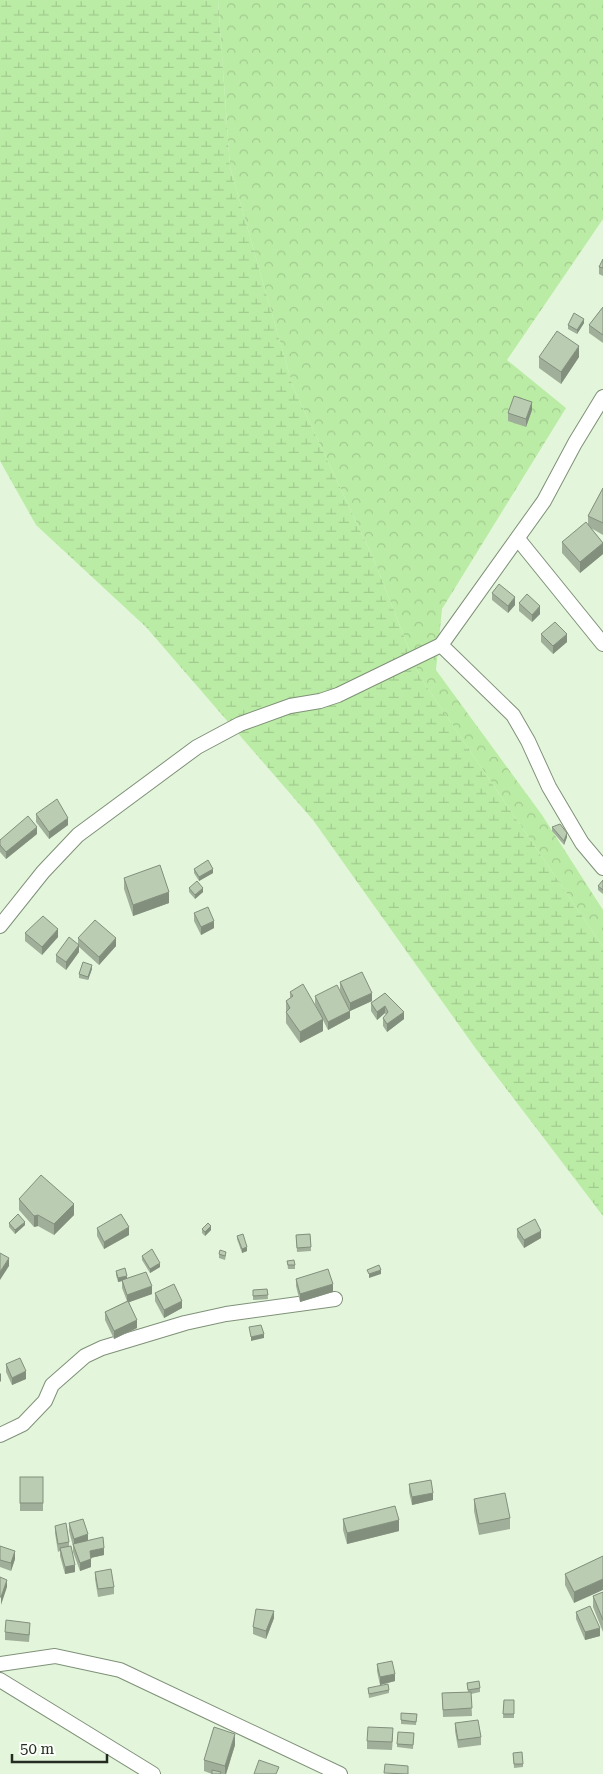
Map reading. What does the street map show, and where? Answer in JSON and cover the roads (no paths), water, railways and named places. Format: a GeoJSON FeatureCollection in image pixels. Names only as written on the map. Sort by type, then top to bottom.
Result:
{"type":"FeatureCollection","features":[{"type":"Feature","properties":{"kind":"street"},"geometry":{"type":"LineString","coordinates":[[0,926],[42,872],[78,835],[197,746],[240,724],[290,706],[320,702],[338,696],[441,645],[544,501],[575,443],[603,397]]}},
{"type":"Feature","properties":{"kind":"street"},"geometry":{"type":"LineString","coordinates":[[518,539],[603,644]]}},
{"type":"Feature","properties":{"kind":"street"},"geometry":{"type":"LineString","coordinates":[[441,645],[513,715],[528,741],[550,788],[582,843],[603,868]]}},
{"type":"Feature","properties":{"kind":"street"},"geometry":{"type":"LineString","coordinates":[[0,1435],[23,1424],[45,1401],[52,1385],[86,1356],[102,1348],[185,1323],[226,1314],[335,1299]]}},
{"type":"Feature","properties":{"kind":"street"},"geometry":{"type":"LineString","coordinates":[[0,1664],[54,1656],[120,1670],[340,1774]]}},
{"type":"Feature","properties":{"kind":"street"},"geometry":{"type":"LineString","coordinates":[[0,1680],[153,1774]]}}]}
